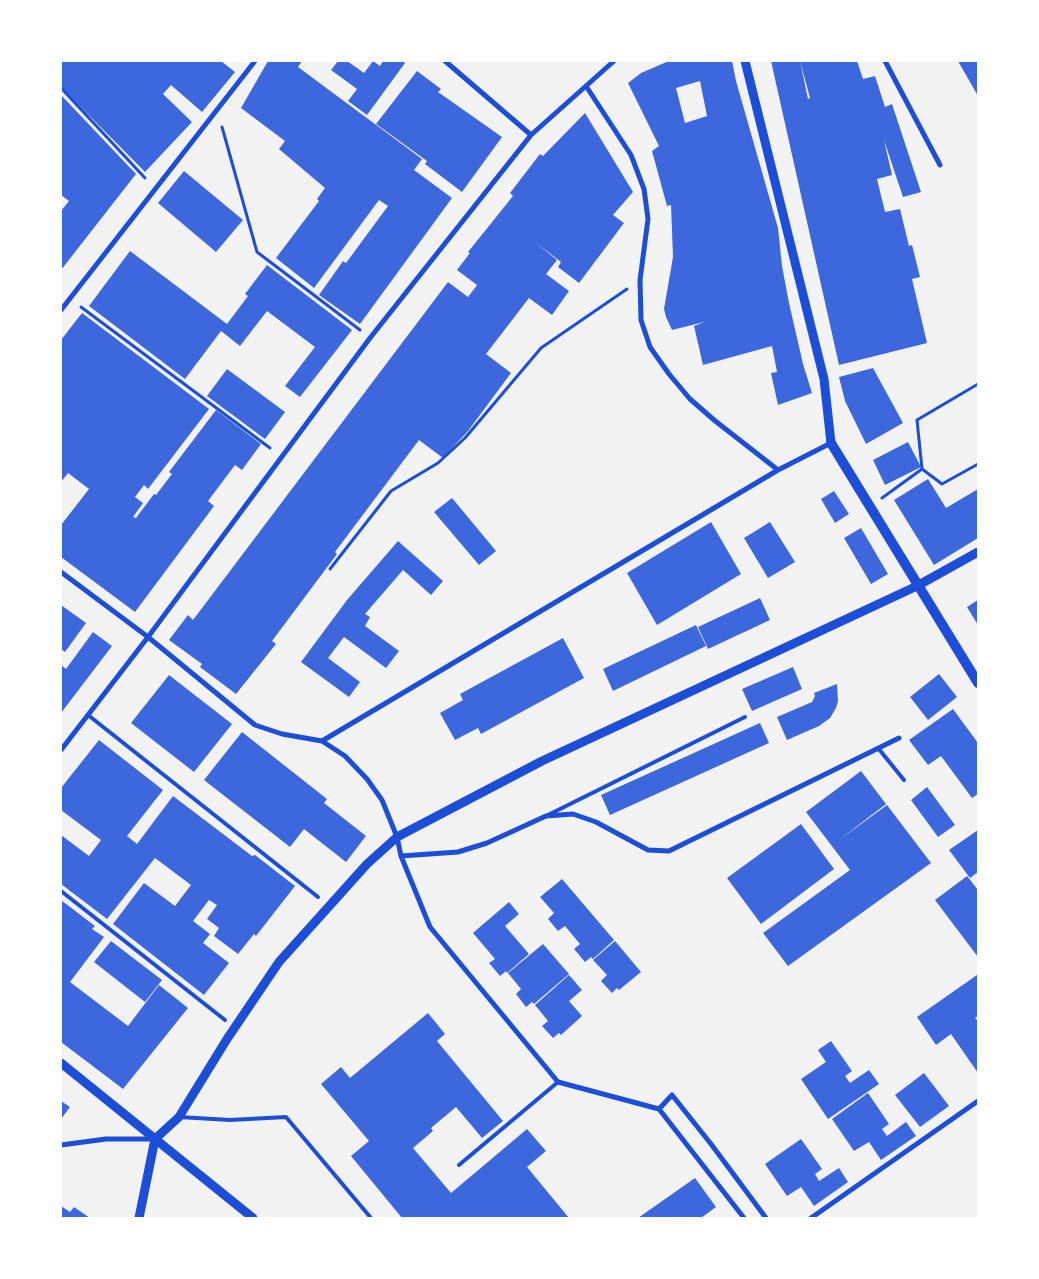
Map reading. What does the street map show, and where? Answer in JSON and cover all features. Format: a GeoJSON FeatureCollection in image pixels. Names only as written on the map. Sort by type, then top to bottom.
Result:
{"type":"FeatureCollection","features":[{"type":"Feature","properties":{"kind":"main road"},"geometry":{"type":"LineString","coordinates":[[831,443],[978,683]]}},
{"type":"Feature","properties":{"kind":"street"},"geometry":{"type":"LineString","coordinates":[[61,310],[255,61]]}},
{"type":"Feature","properties":{"kind":"street"},"geometry":{"type":"LineString","coordinates":[[445,61],[531,135]]}},
{"type":"Feature","properties":{"kind":"street"},"geometry":{"type":"LineString","coordinates":[[61,750],[148,637],[370,338],[531,135],[614,61]]}},
{"type":"Feature","properties":{"kind":"street"},"geometry":{"type":"LineString","coordinates":[[322,741],[778,470],[831,443],[824,379],[745,61]]}},
{"type":"Feature","properties":{"kind":"street"},"geometry":{"type":"LineString","coordinates":[[885,61],[940,165]]}},
{"type":"Feature","properties":{"kind":"street"},"geometry":{"type":"LineString","coordinates":[[586,86],[631,155],[644,189],[648,219],[646,246],[640,280],[641,320],[650,347],[690,399],[778,470]]}},
{"type":"Feature","properties":{"kind":"street"},"geometry":{"type":"LineString","coordinates":[[139,1218],[155,1139],[179,1117],[227,1039],[279,962],[367,864],[397,837],[542,761],[917,586],[978,552]]}},
{"type":"Feature","properties":{"kind":"street"},"geometry":{"type":"LineString","coordinates":[[61,572],[148,637],[255,725],[282,734],[322,741],[345,756],[367,779],[382,800],[397,837],[401,856],[430,927],[558,1082],[659,1109],[744,1218]]}},
{"type":"Feature","properties":{"kind":"street"},"geometry":{"type":"LineString","coordinates":[[401,856],[458,852],[487,843],[546,816],[573,814],[596,822],[648,850],[669,852],[899,738]]}},
{"type":"Feature","properties":{"kind":"street"},"geometry":{"type":"LineString","coordinates":[[61,1063],[253,1218]]}},
{"type":"Feature","properties":{"kind":"street"},"geometry":{"type":"LineString","coordinates":[[659,1109],[672,1095],[766,1218]]}},
{"type":"Feature","properties":{"kind":"street"},"geometry":{"type":"LineString","coordinates":[[811,1218],[978,1101]]}},
{"type":"Feature","properties":{"kind":"street"},"geometry":{"type":"LineString","coordinates":[[61,1145],[106,1140],[155,1139]]}},
{"type":"Feature","properties":{"kind":"lane"},"geometry":{"type":"LineString","coordinates":[[88,715],[318,897]]}},
{"type":"Feature","properties":{"kind":"lane"},"geometry":{"type":"LineString","coordinates":[[546,816],[745,717]]}},
{"type":"Feature","properties":{"kind":"lane"},"geometry":{"type":"LineString","coordinates":[[878,748],[904,780]]}},
{"type":"Feature","properties":{"kind":"lane"},"geometry":{"type":"LineString","coordinates":[[61,891],[224,1020]]}},
{"type":"Feature","properties":{"kind":"lane"},"geometry":{"type":"LineString","coordinates":[[459,1165],[558,1082]]}},
{"type":"Feature","properties":{"kind":"lane"},"geometry":{"type":"LineString","coordinates":[[179,1117],[230,1120],[286,1116],[371,1218]]}},
{"type":"Feature","properties":{"kind":"path"},"geometry":{"type":"LineString","coordinates":[[61,88],[156,189]]}},
{"type":"Feature","properties":{"kind":"path"},"geometry":{"type":"LineString","coordinates":[[218,110],[257,252],[370,338]]}},
{"type":"Feature","properties":{"kind":"path"},"geometry":{"type":"LineString","coordinates":[[330,569],[392,491],[438,463],[465,438],[541,348],[640,280]]}},
{"type":"Feature","properties":{"kind":"path"},"geometry":{"type":"LineString","coordinates":[[70,299],[282,456]]}},
{"type":"Feature","properties":{"kind":"path"},"geometry":{"type":"LineString","coordinates":[[978,384],[917,420],[922,468],[942,484],[978,464]]}},
{"type":"Feature","properties":{"kind":"path"},"geometry":{"type":"LineString","coordinates":[[870,508],[922,468]]}},
{"type":"Feature","properties":{"kind":"building"},"geometry":{"type":"Polygon","coordinates":[[[61,61],[221,61],[235,72],[202,112],[171,85],[163,94],[192,122],[145,172],[61,87],[61,61]]]}},
{"type":"Feature","properties":{"kind":"building"},"geometry":{"type":"Polygon","coordinates":[[[268,61],[302,61],[298,67],[422,159],[414,170],[452,198],[360,324],[319,295],[343,261],[346,263],[388,206],[379,200],[314,288],[276,258],[319,201],[317,199],[325,188],[279,149],[285,141],[241,108],[268,61]]]}},
{"type":"Feature","properties":{"kind":"building"},"geometry":{"type":"Polygon","coordinates":[[[338,61],[347,61],[364,73],[373,61],[380,66],[383,61],[403,61],[405,63],[367,115],[348,101],[357,89],[331,70],[338,61]]]}},
{"type":"Feature","properties":{"kind":"building"},"geometry":{"type":"Polygon","coordinates":[[[669,61],[732,61],[778,228],[782,266],[789,303],[803,364],[812,393],[778,405],[771,373],[777,372],[772,346],[703,365],[694,326],[704,322],[672,330],[664,309],[673,257],[671,205],[667,206],[652,151],[659,146],[628,83],[641,73],[669,61]],[[700,81],[676,88],[685,123],[707,116],[700,81]]]}},
{"type":"Feature","properties":{"kind":"building"},"geometry":{"type":"Polygon","coordinates":[[[771,61],[800,61],[857,61],[863,79],[875,76],[885,107],[892,104],[921,192],[903,197],[884,140],[892,175],[877,179],[885,212],[900,209],[909,246],[912,245],[920,277],[912,279],[927,343],[839,365],[771,61]],[[800,61],[808,99],[810,98],[800,61]]]}},
{"type":"Feature","properties":{"kind":"building"},"geometry":{"type":"Polygon","coordinates":[[[958,61],[978,61],[978,96],[958,61]]]}},
{"type":"Feature","properties":{"kind":"building"},"geometry":{"type":"Polygon","coordinates":[[[417,71],[441,89],[438,92],[502,137],[462,192],[425,164],[427,161],[376,124],[417,71]]]}},
{"type":"Feature","properties":{"kind":"building"},"geometry":{"type":"Polygon","coordinates":[[[61,95],[136,174],[61,270],[61,211],[69,201],[61,195],[61,95]]]}},
{"type":"Feature","properties":{"kind":"building"},"geometry":{"type":"Polygon","coordinates":[[[585,113],[633,192],[613,215],[624,223],[579,283],[558,267],[561,262],[535,242],[557,260],[546,274],[569,291],[552,315],[529,298],[486,354],[511,373],[468,431],[443,458],[419,440],[335,552],[337,554],[272,641],[276,644],[236,694],[200,667],[202,664],[169,640],[188,615],[193,620],[448,282],[468,297],[477,285],[457,270],[470,253],[468,252],[513,196],[510,193],[540,154],[543,156],[585,113]]]}},
{"type":"Feature","properties":{"kind":"building"},"geometry":{"type":"Polygon","coordinates":[[[184,171],[243,220],[216,252],[158,203],[184,171]]]}},
{"type":"Feature","properties":{"kind":"building"},"geometry":{"type":"Polygon","coordinates":[[[130,251],[227,324],[248,296],[245,294],[267,265],[352,330],[300,397],[285,386],[315,347],[267,311],[240,346],[221,331],[185,379],[89,306],[130,251]]]}},
{"type":"Feature","properties":{"kind":"building"},"geometry":{"type":"Polygon","coordinates":[[[82,313],[209,409],[148,489],[144,485],[135,497],[143,503],[133,517],[136,518],[154,494],[156,495],[172,474],[169,472],[216,410],[261,444],[242,470],[235,465],[208,501],[214,506],[135,612],[61,557],[61,525],[89,489],[68,473],[61,482],[61,340],[82,313]]]}},
{"type":"Feature","properties":{"kind":"building"},"geometry":{"type":"Polygon","coordinates":[[[873,368],[903,423],[866,444],[845,401],[839,377],[873,368]]]}},
{"type":"Feature","properties":{"kind":"building"},"geometry":{"type":"Polygon","coordinates":[[[227,369],[285,412],[265,439],[207,396],[227,369]]]}},
{"type":"Feature","properties":{"kind":"building"},"geometry":{"type":"Polygon","coordinates":[[[908,442],[921,467],[885,485],[873,460],[908,442]]]}},
{"type":"Feature","properties":{"kind":"building"},"geometry":{"type":"Polygon","coordinates":[[[928,479],[946,508],[978,489],[978,538],[934,565],[894,500],[928,479]]]}},
{"type":"Feature","properties":{"kind":"building"},"geometry":{"type":"Polygon","coordinates":[[[834,491],[849,514],[835,523],[821,499],[834,491]]]}},
{"type":"Feature","properties":{"kind":"building"},"geometry":{"type":"Polygon","coordinates":[[[452,498],[496,551],[479,565],[434,512],[452,498]]]}},
{"type":"Feature","properties":{"kind":"building"},"geometry":{"type":"Polygon","coordinates":[[[711,522],[741,574],[657,625],[627,573],[711,522]]]}},
{"type":"Feature","properties":{"kind":"building"},"geometry":{"type":"Polygon","coordinates":[[[770,522],[795,562],[768,578],[744,538],[770,522]]]}},
{"type":"Feature","properties":{"kind":"building"},"geometry":{"type":"Polygon","coordinates":[[[861,528],[888,574],[871,584],[844,538],[861,528]]]}},
{"type":"Feature","properties":{"kind":"building"},"geometry":{"type":"Polygon","coordinates":[[[398,541],[443,581],[431,595],[403,570],[365,614],[370,617],[365,626],[399,651],[386,668],[344,637],[328,658],[360,682],[349,697],[301,662],[347,600],[398,541]]]}},
{"type":"Feature","properties":{"kind":"building"},"geometry":{"type":"Polygon","coordinates":[[[760,598],[770,620],[708,649],[698,627],[760,598]]]}},
{"type":"Feature","properties":{"kind":"building"},"geometry":{"type":"Polygon","coordinates":[[[978,600],[978,625],[967,607],[978,600]]]}},
{"type":"Feature","properties":{"kind":"building"},"geometry":{"type":"Polygon","coordinates":[[[61,605],[86,623],[65,652],[61,649],[61,605]]]}},
{"type":"Feature","properties":{"kind":"building"},"geometry":{"type":"Polygon","coordinates":[[[696,625],[706,646],[613,691],[603,669],[696,625]]]}},
{"type":"Feature","properties":{"kind":"building"},"geometry":{"type":"Polygon","coordinates":[[[93,632],[112,646],[61,713],[61,665],[66,669],[93,632]]]}},
{"type":"Feature","properties":{"kind":"building"},"geometry":{"type":"Polygon","coordinates":[[[563,638],[584,678],[481,734],[478,728],[455,740],[440,713],[463,700],[460,694],[563,638]]]}},
{"type":"Feature","properties":{"kind":"building"},"geometry":{"type":"Polygon","coordinates":[[[793,667],[802,689],[752,711],[742,689],[793,667]]]}},
{"type":"Feature","properties":{"kind":"building"},"geometry":{"type":"Polygon","coordinates":[[[939,674],[957,697],[928,720],[910,697],[939,674]]]}},
{"type":"Feature","properties":{"kind":"building"},"geometry":{"type":"Polygon","coordinates":[[[169,675],[232,724],[194,772],[131,723],[169,675]]]}},
{"type":"Feature","properties":{"kind":"building"},"geometry":{"type":"Polygon","coordinates":[[[837,684],[838,701],[830,718],[819,726],[787,740],[777,717],[812,702],[815,696],[814,693],[837,684]]]}},
{"type":"Feature","properties":{"kind":"building"},"geometry":{"type":"Polygon","coordinates":[[[953,709],[978,743],[978,794],[972,798],[941,756],[928,765],[909,740],[953,709]]]}},
{"type":"Feature","properties":{"kind":"building"},"geometry":{"type":"Polygon","coordinates":[[[760,723],[769,743],[610,815],[601,795],[760,723]]]}},
{"type":"Feature","properties":{"kind":"building"},"geometry":{"type":"Polygon","coordinates":[[[242,732],[327,799],[324,803],[366,836],[346,862],[304,829],[290,847],[204,780],[242,732]]]}},
{"type":"Feature","properties":{"kind":"building"},"geometry":{"type":"Polygon","coordinates":[[[99,740],[163,790],[127,836],[137,844],[173,796],[295,886],[256,936],[254,934],[238,954],[214,936],[219,928],[207,919],[217,905],[209,900],[193,921],[210,934],[203,943],[229,963],[204,995],[113,924],[144,883],[175,906],[191,885],[155,858],[107,919],[61,884],[61,835],[89,856],[101,840],[61,810],[61,788],[99,740]]]}},
{"type":"Feature","properties":{"kind":"building"},"geometry":{"type":"Polygon","coordinates":[[[861,771],[886,804],[839,840],[887,805],[931,863],[788,966],[763,933],[850,870],[806,812],[861,771]]]}},
{"type":"Feature","properties":{"kind":"building"},"geometry":{"type":"Polygon","coordinates":[[[927,787],[955,825],[938,837],[911,800],[927,787]]]}},
{"type":"Feature","properties":{"kind":"building"},"geometry":{"type":"Polygon","coordinates":[[[801,824],[834,869],[761,924],[727,878],[801,824]]]}},
{"type":"Feature","properties":{"kind":"building"},"geometry":{"type":"Polygon","coordinates":[[[978,830],[978,872],[970,878],[949,850],[978,830]]]}},
{"type":"Feature","properties":{"kind":"building"},"geometry":{"type":"Polygon","coordinates":[[[967,876],[978,890],[978,957],[935,900],[967,876]]]}},
{"type":"Feature","properties":{"kind":"building"},"geometry":{"type":"Polygon","coordinates":[[[562,879],[614,940],[593,959],[591,957],[585,962],[574,949],[580,944],[565,926],[558,931],[548,919],[554,913],[540,897],[562,879]]]}},
{"type":"Feature","properties":{"kind":"building"},"geometry":{"type":"Polygon","coordinates":[[[61,900],[95,926],[92,929],[104,937],[70,982],[128,1026],[159,985],[188,1008],[123,1089],[61,1042],[61,900]]]}},
{"type":"Feature","properties":{"kind":"building"},"geometry":{"type":"Polygon","coordinates":[[[509,902],[519,914],[505,926],[529,954],[507,973],[506,971],[500,976],[489,963],[495,959],[473,933],[509,902]]]}},
{"type":"Feature","properties":{"kind":"building"},"geometry":{"type":"Polygon","coordinates":[[[111,941],[162,980],[145,1002],[94,962],[111,941]]]}},
{"type":"Feature","properties":{"kind":"building"},"geometry":{"type":"Polygon","coordinates":[[[615,941],[641,972],[619,990],[617,988],[612,993],[601,981],[607,975],[593,960],[615,941]]]}},
{"type":"Feature","properties":{"kind":"building"},"geometry":{"type":"Polygon","coordinates":[[[543,944],[569,974],[534,1004],[532,1002],[526,1007],[516,994],[521,989],[508,973],[543,944]]]}},
{"type":"Feature","properties":{"kind":"building"},"geometry":{"type":"Polygon","coordinates":[[[569,975],[582,990],[569,1001],[582,1016],[561,1035],[559,1033],[553,1038],[542,1026],[548,1021],[535,1005],[569,975]]]}},
{"type":"Feature","properties":{"kind":"building"},"geometry":{"type":"Polygon","coordinates":[[[977,975],[978,1016],[975,1018],[978,1021],[978,1073],[951,1034],[936,1045],[917,1017],[977,975]]]}},
{"type":"Feature","properties":{"kind":"building"},"geometry":{"type":"Polygon","coordinates":[[[428,1013],[445,1034],[437,1041],[503,1121],[482,1138],[456,1107],[431,1128],[433,1131],[413,1148],[451,1193],[527,1129],[546,1151],[527,1167],[569,1218],[402,1218],[351,1156],[369,1141],[321,1084],[341,1067],[350,1078],[428,1013]]]}},
{"type":"Feature","properties":{"kind":"building"},"geometry":{"type":"Polygon","coordinates":[[[831,1041],[852,1071],[845,1076],[850,1083],[869,1070],[879,1084],[828,1119],[801,1079],[826,1062],[818,1050],[831,1041]]]}},
{"type":"Feature","properties":{"kind":"building"},"geometry":{"type":"Polygon","coordinates":[[[924,1073],[949,1106],[920,1127],[895,1095],[924,1073]]]}},
{"type":"Feature","properties":{"kind":"building"},"geometry":{"type":"Polygon","coordinates":[[[868,1093],[889,1124],[882,1129],[887,1136],[906,1122],[916,1136],[881,1160],[869,1142],[854,1151],[832,1119],[868,1093]]]}},
{"type":"Feature","properties":{"kind":"building"},"geometry":{"type":"Polygon","coordinates":[[[61,1101],[70,1107],[61,1119],[61,1101]]]}},
{"type":"Feature","properties":{"kind":"building"},"geometry":{"type":"Polygon","coordinates":[[[801,1139],[822,1169],[815,1174],[819,1181],[839,1168],[848,1182],[814,1206],[801,1187],[787,1196],[765,1164],[801,1139]]]}},
{"type":"Feature","properties":{"kind":"building"},"geometry":{"type":"Polygon","coordinates":[[[695,1178],[716,1207],[701,1218],[638,1218],[695,1178]]]}},
{"type":"Feature","properties":{"kind":"building"},"geometry":{"type":"Polygon","coordinates":[[[61,1206],[70,1212],[74,1207],[90,1218],[61,1218],[61,1206]]]}}]}
